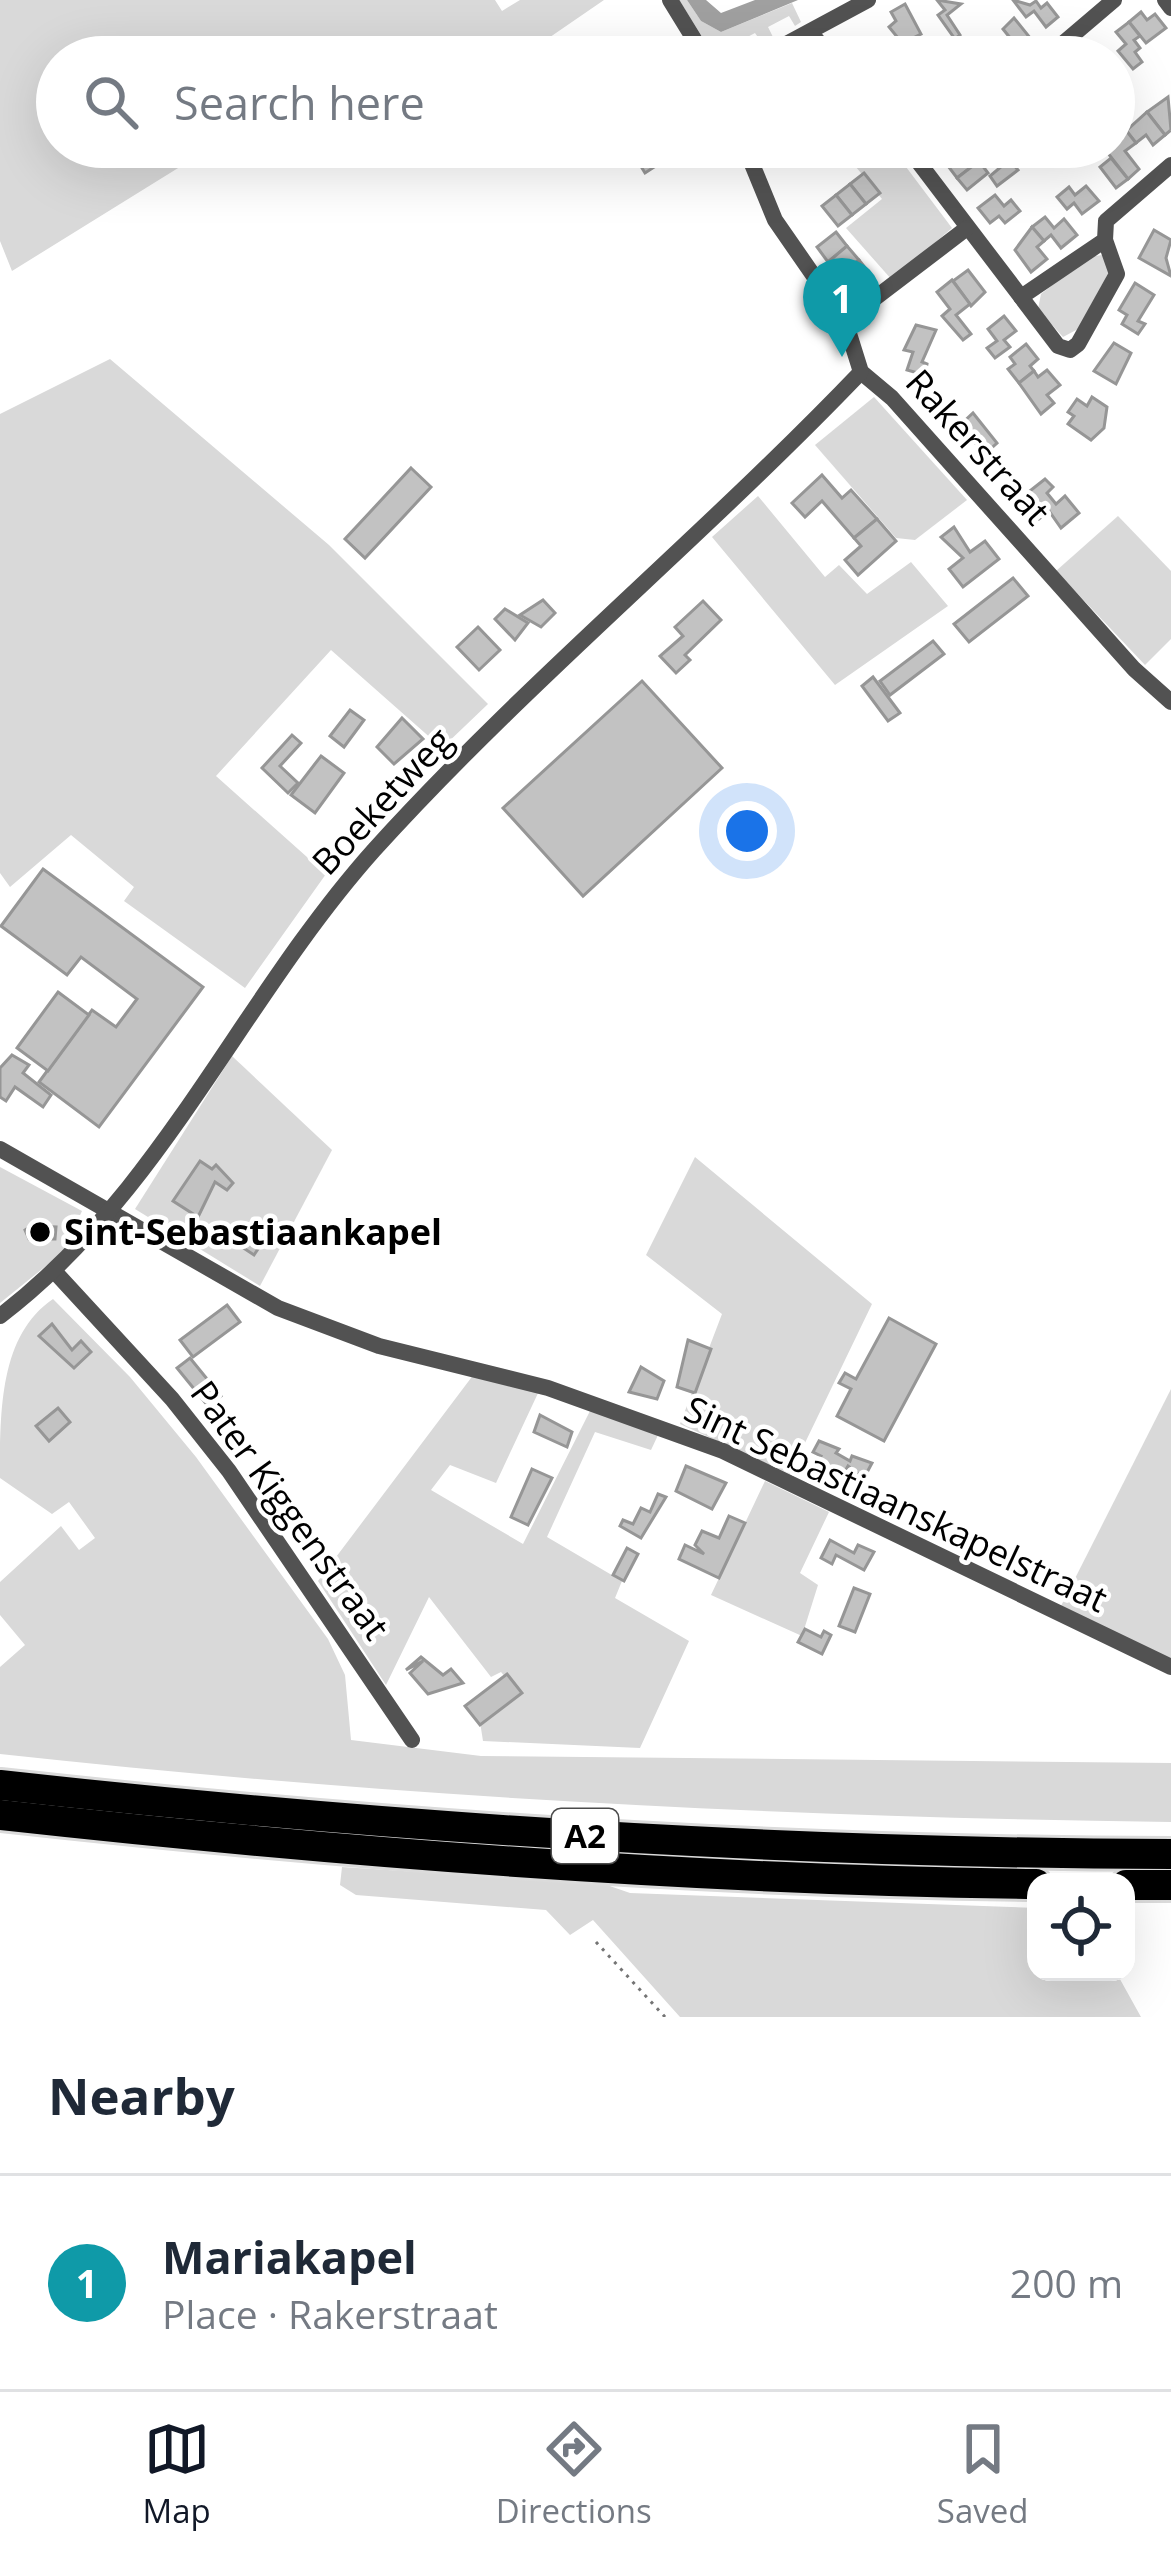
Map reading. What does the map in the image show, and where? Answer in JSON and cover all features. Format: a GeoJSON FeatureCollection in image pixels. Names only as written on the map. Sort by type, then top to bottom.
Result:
{"type":"FeatureCollection","features":[{"type":"Feature","properties":{"kind":"highway","name":"A2"},"geometry":{"type":"LineString","coordinates":[[0,1785],[500,1832],[771,1846],[1171,1854]]}},
{"type":"Feature","properties":{"kind":"highway","name":"A2"},"geometry":{"type":"LineString","coordinates":[[0,1815],[406,1855],[746,1876],[1027,1884]]}},
{"type":"Feature","properties":{"kind":"highway"},"geometry":{"type":"LineString","coordinates":[[1135,1885],[1171,1885]]}},
{"type":"Feature","properties":{"kind":"street"},"geometry":{"type":"LineString","coordinates":[[670,0],[692,36]]}},
{"type":"Feature","properties":{"kind":"street"},"geometry":{"type":"LineString","coordinates":[[802,36],[868,0]]}},
{"type":"Feature","properties":{"kind":"street"},"geometry":{"type":"LineString","coordinates":[[1072,36],[1114,0]]}},
{"type":"Feature","properties":{"kind":"street"},"geometry":{"type":"LineString","coordinates":[[1165,0],[1171,8]]}},
{"type":"Feature","properties":{"kind":"street"},"geometry":{"type":"LineString","coordinates":[[810,32],[813,36]]}},
{"type":"Feature","properties":{"kind":"street"},"geometry":{"type":"LineString","coordinates":[[924,168],[1058,346],[1070,350],[1078,344],[1117,274],[1105,240],[1106,221],[1171,165]]}},
{"type":"Feature","properties":{"kind":"street","name":"Rakerstraat"},"geometry":{"type":"LineString","coordinates":[[754,168],[775,220],[845,321],[861,372],[892,398],[1134,668],[1171,703]]}},
{"type":"Feature","properties":{"kind":"street"},"geometry":{"type":"LineString","coordinates":[[845,321],[967,228]]}},
{"type":"Feature","properties":{"kind":"street"},"geometry":{"type":"LineString","coordinates":[[1021,297],[1105,240]]}},
{"type":"Feature","properties":{"kind":"street","name":"Boeketweg"},"geometry":{"type":"LineString","coordinates":[[0,1316],[56,1273],[112,1213],[289,955],[375,850],[861,372]]}},
{"type":"Feature","properties":{"kind":"street","name":"Sint Sebastiaanskapelstraat"},"geometry":{"type":"LineString","coordinates":[[0,1149],[197,1264],[324,1326],[548,1388],[722,1451],[1171,1667]]}},
{"type":"Feature","properties":{"kind":"street","name":"Pater Kiggenstraat"},"geometry":{"type":"LineString","coordinates":[[56,1273],[172,1399],[230,1471],[412,1740]]}},
{"type":"Feature","properties":{"kind":"path"},"geometry":{"type":"LineString","coordinates":[[596,1942],[664,2017]]}},
{"type":"Feature","properties":{"kind":"shaded area"},"geometry":{"type":"Polygon","coordinates":[[[0,0],[495,0],[502,11],[520,0],[604,0],[552,36],[36,36],[36,168],[178,168],[12,271],[0,241],[0,0]]]}},
{"type":"Feature","properties":{"kind":"shaded area"},"geometry":{"type":"Polygon","coordinates":[[[679,0],[687,0],[701,21],[721,32],[792,3],[801,22],[795,26],[789,16],[768,27],[772,36],[702,36],[679,0]]]}},
{"type":"Feature","properties":{"kind":"shaded area"},"geometry":{"type":"Polygon","coordinates":[[[687,0],[706,0],[721,13],[755,0],[798,0],[721,32],[701,21],[687,0]]]}},
{"type":"Feature","properties":{"kind":"shaded area"},"geometry":{"type":"Polygon","coordinates":[[[857,168],[907,168],[952,228],[892,280],[846,228],[882,199],[857,168]]]}},
{"type":"Feature","properties":{"kind":"shaded area"},"geometry":{"type":"Polygon","coordinates":[[[1102,255],[1110,270],[1078,329],[1063,337],[1038,309],[1041,294],[1088,257],[1102,255]]]}},
{"type":"Feature","properties":{"kind":"shaded area"},"geometry":{"type":"Polygon","coordinates":[[[110,359],[329,545],[488,704],[442,748],[331,650],[216,776],[326,874],[245,988],[124,901],[134,887],[71,835],[10,887],[0,873],[0,414],[110,359]]]}},
{"type":"Feature","properties":{"kind":"shaded area"},"geometry":{"type":"Polygon","coordinates":[[[874,397],[967,500],[915,540],[896,538],[815,445],[874,397]]]}},
{"type":"Feature","properties":{"kind":"shaded area"},"geometry":{"type":"Polygon","coordinates":[[[758,496],[825,577],[839,565],[867,594],[911,562],[948,606],[835,685],[712,537],[758,496]]]}},
{"type":"Feature","properties":{"kind":"shaded area"},"geometry":{"type":"Polygon","coordinates":[[[1118,516],[1171,571],[1171,639],[1145,665],[1056,571],[1118,516]]]}},
{"type":"Feature","properties":{"kind":"shaded area"},"geometry":{"type":"Polygon","coordinates":[[[232,1056],[332,1150],[260,1286],[135,1209],[232,1056]]]}},
{"type":"Feature","properties":{"kind":"shaded area"},"geometry":{"type":"Polygon","coordinates":[[[695,1157],[872,1304],[790,1474],[680,1424],[722,1314],[646,1255],[695,1157]]]}},
{"type":"Feature","properties":{"kind":"shaded area"},"geometry":{"type":"Polygon","coordinates":[[[0,1167],[82,1211],[62,1253],[0,1303],[0,1167]]]}},
{"type":"Feature","properties":{"kind":"shaded area"},"geometry":{"type":"Polygon","coordinates":[[[53,1299],[130,1377],[196,1457],[328,1639],[345,1675],[351,1740],[481,1756],[1171,1763],[1171,1822],[585,1802],[292,1782],[0,1754],[0,1667],[25,1645],[0,1615],[0,1582],[61,1526],[79,1550],[95,1538],[69,1502],[52,1514],[0,1478],[3,1401],[13,1353],[22,1332],[53,1299]]]}},
{"type":"Feature","properties":{"kind":"shaded area"},"geometry":{"type":"Polygon","coordinates":[[[474,1374],[539,1391],[496,1483],[450,1465],[431,1490],[523,1544],[591,1409],[659,1433],[651,1450],[595,1432],[547,1537],[622,1581],[615,1598],[689,1641],[640,1748],[483,1741],[480,1722],[517,1691],[501,1672],[491,1677],[429,1597],[386,1685],[318,1581],[474,1374]]]}},
{"type":"Feature","properties":{"kind":"shaded area"},"geometry":{"type":"Polygon","coordinates":[[[1171,1389],[1171,1659],[1060,1608],[1171,1389]]]}},
{"type":"Feature","properties":{"kind":"shaded area"},"geometry":{"type":"Polygon","coordinates":[[[765,1481],[829,1512],[800,1573],[818,1585],[802,1636],[711,1595],[765,1481]]]}},
{"type":"Feature","properties":{"kind":"shaded area"},"geometry":{"type":"Polygon","coordinates":[[[342,1867],[604,1884],[630,1893],[1027,1908],[1027,1981],[1121,1981],[1141,2017],[680,2017],[593,1920],[570,1935],[546,1910],[356,1895],[340,1885],[342,1867]]]}},
{"type":"Feature","properties":{"kind":"building"},"geometry":{"type":"Polygon","coordinates":[[[937,0],[961,4],[947,15],[959,36],[953,36],[938,15],[945,10],[937,0]]]}},
{"type":"Feature","properties":{"kind":"building"},"geometry":{"type":"Polygon","coordinates":[[[1013,0],[1030,5],[1036,1],[1041,8],[1047,3],[1058,17],[1046,27],[1034,11],[1026,17],[1013,0]]]}},
{"type":"Feature","properties":{"kind":"building"},"geometry":{"type":"Polygon","coordinates":[[[905,4],[921,34],[896,36],[889,27],[896,21],[891,12],[905,4]]]}},
{"type":"Feature","properties":{"kind":"building"},"geometry":{"type":"Polygon","coordinates":[[[1141,12],[1147,20],[1155,14],[1166,28],[1146,43],[1129,22],[1141,12]]]}},
{"type":"Feature","properties":{"kind":"building"},"geometry":{"type":"Polygon","coordinates":[[[1014,18],[1029,36],[1009,36],[1003,29],[1014,18]]]}},
{"type":"Feature","properties":{"kind":"building"},"geometry":{"type":"Polygon","coordinates":[[[1129,22],[1140,36],[1135,39],[1116,32],[1129,22]]]}},
{"type":"Feature","properties":{"kind":"building"},"geometry":{"type":"Polygon","coordinates":[[[1168,97],[1171,130],[1165,135],[1147,112],[1168,97]]]}},
{"type":"Feature","properties":{"kind":"building"},"geometry":{"type":"Polygon","coordinates":[[[1147,112],[1165,135],[1153,145],[1146,135],[1136,143],[1135,123],[1147,112]]]}},
{"type":"Feature","properties":{"kind":"building"},"geometry":{"type":"Polygon","coordinates":[[[1135,164],[1139,169],[1128,179],[1119,168],[1135,168],[1135,164]]]}},
{"type":"Feature","properties":{"kind":"building"},"geometry":{"type":"Polygon","coordinates":[[[950,168],[970,168],[957,178],[950,168]]]}},
{"type":"Feature","properties":{"kind":"building"},"geometry":{"type":"Polygon","coordinates":[[[970,168],[984,168],[988,173],[967,190],[957,178],[970,168]]]}},
{"type":"Feature","properties":{"kind":"building"},"geometry":{"type":"Polygon","coordinates":[[[1000,168],[1018,170],[997,186],[990,176],[1000,168]]]}},
{"type":"Feature","properties":{"kind":"building"},"geometry":{"type":"Polygon","coordinates":[[[1101,168],[1119,168],[1128,179],[1116,188],[1101,168]]]}},
{"type":"Feature","properties":{"kind":"building"},"geometry":{"type":"Polygon","coordinates":[[[864,173],[880,193],[866,204],[850,184],[864,173]]]}},
{"type":"Feature","properties":{"kind":"building"},"geometry":{"type":"Polygon","coordinates":[[[850,184],[866,204],[852,215],[836,195],[850,184]]]}},
{"type":"Feature","properties":{"kind":"building"},"geometry":{"type":"Polygon","coordinates":[[[1086,186],[1099,201],[1082,214],[1074,203],[1067,209],[1057,197],[1069,187],[1075,195],[1086,186]]]}},
{"type":"Feature","properties":{"kind":"building"},"geometry":{"type":"Polygon","coordinates":[[[836,195],[852,215],[838,226],[822,206],[836,195]]]}},
{"type":"Feature","properties":{"kind":"building"},"geometry":{"type":"Polygon","coordinates":[[[995,195],[1004,206],[1011,200],[1020,211],[1005,223],[999,216],[990,223],[978,208],[995,195]]]}},
{"type":"Feature","properties":{"kind":"building"},"geometry":{"type":"Polygon","coordinates":[[[1045,217],[1054,228],[1064,219],[1077,235],[1061,248],[1051,235],[1044,241],[1032,227],[1045,217]]]}},
{"type":"Feature","properties":{"kind":"building"},"geometry":{"type":"Polygon","coordinates":[[[1032,227],[1044,241],[1037,247],[1047,259],[1031,272],[1015,250],[1032,227]]]}},
{"type":"Feature","properties":{"kind":"building"},"geometry":{"type":"Polygon","coordinates":[[[1154,230],[1171,240],[1166,258],[1171,276],[1139,258],[1154,230]]]}},
{"type":"Feature","properties":{"kind":"building"},"geometry":{"type":"Polygon","coordinates":[[[836,232],[847,246],[828,262],[817,247],[836,232]]]}},
{"type":"Feature","properties":{"kind":"building"},"geometry":{"type":"Polygon","coordinates":[[[847,246],[859,260],[839,275],[828,262],[847,246]]]}},
{"type":"Feature","properties":{"kind":"building"},"geometry":{"type":"Polygon","coordinates":[[[859,260],[870,274],[850,289],[839,275],[859,260]]]}},
{"type":"Feature","properties":{"kind":"building"},"geometry":{"type":"Polygon","coordinates":[[[968,270],[985,292],[971,306],[953,281],[968,270]]]}},
{"type":"Feature","properties":{"kind":"building"},"geometry":{"type":"Polygon","coordinates":[[[952,280],[970,304],[956,315],[971,334],[963,340],[942,316],[950,309],[937,292],[952,280]]]}},
{"type":"Feature","properties":{"kind":"building"},"geometry":{"type":"Polygon","coordinates":[[[1135,283],[1154,295],[1138,321],[1145,324],[1138,334],[1122,324],[1127,315],[1119,310],[1135,283]]]}},
{"type":"Feature","properties":{"kind":"building"},"geometry":{"type":"Polygon","coordinates":[[[1004,316],[1016,331],[1004,340],[1010,347],[995,358],[987,348],[997,341],[988,329],[1004,316]]]}},
{"type":"Feature","properties":{"kind":"building"},"geometry":{"type":"Polygon","coordinates":[[[916,325],[936,330],[922,362],[927,364],[925,375],[907,370],[913,352],[904,350],[916,325]]]}},
{"type":"Feature","properties":{"kind":"building"},"geometry":{"type":"Polygon","coordinates":[[[1114,343],[1131,353],[1116,384],[1094,371],[1114,343]]]}},
{"type":"Feature","properties":{"kind":"building"},"geometry":{"type":"Polygon","coordinates":[[[1026,344],[1038,359],[1030,366],[1034,371],[1019,383],[1008,369],[1015,364],[1010,357],[1026,344]]]}},
{"type":"Feature","properties":{"kind":"building"},"geometry":{"type":"Polygon","coordinates":[[[1047,370],[1060,385],[1047,395],[1054,403],[1041,414],[1019,383],[1034,371],[1038,377],[1047,370]]]}},
{"type":"Feature","properties":{"kind":"building"},"geometry":{"type":"Polygon","coordinates":[[[1092,397],[1107,407],[1104,428],[1091,440],[1068,424],[1074,416],[1068,412],[1077,399],[1087,406],[1092,397]]]}},
{"type":"Feature","properties":{"kind":"building"},"geometry":{"type":"Polygon","coordinates":[[[973,413],[997,443],[986,453],[958,427],[973,413]]]}},
{"type":"Feature","properties":{"kind":"building"},"geometry":{"type":"Polygon","coordinates":[[[411,468],[431,487],[365,558],[345,539],[411,468]]]}},
{"type":"Feature","properties":{"kind":"building"},"geometry":{"type":"Polygon","coordinates":[[[822,475],[842,498],[851,490],[877,519],[854,538],[822,501],[805,517],[792,503],[822,475]]]}},
{"type":"Feature","properties":{"kind":"building"},"geometry":{"type":"Polygon","coordinates":[[[1045,479],[1053,487],[1047,493],[1056,504],[1065,496],[1079,513],[1061,528],[1049,511],[1039,519],[1021,498],[1045,479]]]}},
{"type":"Feature","properties":{"kind":"building"},"geometry":{"type":"Polygon","coordinates":[[[877,519],[896,541],[858,575],[845,560],[861,546],[854,538],[877,519]]]}},
{"type":"Feature","properties":{"kind":"building"},"geometry":{"type":"Polygon","coordinates":[[[954,527],[970,552],[985,541],[999,559],[963,587],[949,569],[963,558],[941,537],[954,527]]]}},
{"type":"Feature","properties":{"kind":"building"},"geometry":{"type":"Polygon","coordinates":[[[1013,578],[1028,596],[969,642],[954,624],[1013,578]]]}},
{"type":"Feature","properties":{"kind":"building"},"geometry":{"type":"Polygon","coordinates":[[[543,600],[555,613],[541,627],[520,615],[543,600]]]}},
{"type":"Feature","properties":{"kind":"building"},"geometry":{"type":"Polygon","coordinates":[[[703,601],[721,620],[685,655],[690,660],[676,673],[660,656],[683,636],[675,627],[703,601]]]}},
{"type":"Feature","properties":{"kind":"building"},"geometry":{"type":"Polygon","coordinates":[[[505,609],[528,623],[515,640],[495,619],[505,609]]]}},
{"type":"Feature","properties":{"kind":"building"},"geometry":{"type":"Polygon","coordinates":[[[478,627],[500,650],[479,670],[457,647],[478,627]]]}},
{"type":"Feature","properties":{"kind":"building"},"geometry":{"type":"Polygon","coordinates":[[[933,641],[944,654],[890,695],[880,681],[933,641]]]}},
{"type":"Feature","properties":{"kind":"building"},"geometry":{"type":"Polygon","coordinates":[[[873,677],[900,713],[888,721],[862,686],[873,677]]]}},
{"type":"Feature","properties":{"kind":"building"},"geometry":{"type":"Polygon","coordinates":[[[642,681],[722,768],[583,896],[503,808],[642,681]]]}},
{"type":"Feature","properties":{"kind":"building"},"geometry":{"type":"Polygon","coordinates":[[[350,710],[364,720],[344,747],[330,736],[350,710]]]}},
{"type":"Feature","properties":{"kind":"building"},"geometry":{"type":"Polygon","coordinates":[[[402,718],[423,739],[394,764],[377,747],[402,718]]]}},
{"type":"Feature","properties":{"kind":"building"},"geometry":{"type":"Polygon","coordinates":[[[292,735],[301,743],[280,766],[298,783],[288,793],[262,768],[292,735]]]}},
{"type":"Feature","properties":{"kind":"building"},"geometry":{"type":"Polygon","coordinates":[[[321,756],[344,773],[315,813],[291,795],[321,756]]]}},
{"type":"Feature","properties":{"kind":"building"},"geometry":{"type":"Polygon","coordinates":[[[43,869],[203,987],[99,1127],[39,1082],[92,1010],[116,1027],[137,999],[81,957],[67,975],[1,926],[43,869]]]}},
{"type":"Feature","properties":{"kind":"building"},"geometry":{"type":"Polygon","coordinates":[[[58,992],[89,1015],[48,1071],[17,1048],[58,992]]]}},
{"type":"Feature","properties":{"kind":"building"},"geometry":{"type":"Polygon","coordinates":[[[12,1055],[29,1065],[23,1073],[51,1095],[43,1107],[15,1087],[6,1101],[0,1097],[0,1068],[12,1055]]]}},
{"type":"Feature","properties":{"kind":"building"},"geometry":{"type":"Polygon","coordinates":[[[200,1161],[212,1169],[216,1165],[233,1183],[227,1190],[215,1182],[198,1217],[173,1201],[200,1161]]]}},
{"type":"Feature","properties":{"kind":"building"},"geometry":{"type":"Polygon","coordinates":[[[240,1224],[264,1240],[254,1255],[230,1239],[240,1224]]]}},
{"type":"Feature","properties":{"kind":"building","name":"Sint-Sebastiaankapel"},"geometry":{"type":"Polygon","coordinates":[[[56,1227],[55,1239],[29,1239],[25,1230],[56,1227]]]}},
{"type":"Feature","properties":{"kind":"building"},"geometry":{"type":"Polygon","coordinates":[[[227,1305],[240,1322],[193,1357],[180,1340],[227,1305]]]}},
{"type":"Feature","properties":{"kind":"building"},"geometry":{"type":"Polygon","coordinates":[[[889,1318],[936,1344],[884,1441],[837,1416],[851,1389],[839,1383],[845,1373],[856,1379],[889,1318]]]}},
{"type":"Feature","properties":{"kind":"building"},"geometry":{"type":"Polygon","coordinates":[[[52,1324],[72,1350],[81,1341],[91,1352],[74,1368],[39,1336],[52,1324]]]}},
{"type":"Feature","properties":{"kind":"building"},"geometry":{"type":"Polygon","coordinates":[[[688,1340],[711,1349],[695,1393],[677,1387],[688,1340]]]}},
{"type":"Feature","properties":{"kind":"building"},"geometry":{"type":"Polygon","coordinates":[[[190,1358],[221,1396],[202,1412],[208,1406],[177,1368],[190,1358]]]}},
{"type":"Feature","properties":{"kind":"building"},"geometry":{"type":"Polygon","coordinates":[[[641,1367],[664,1381],[657,1399],[629,1392],[641,1367]]]}},
{"type":"Feature","properties":{"kind":"building"},"geometry":{"type":"Polygon","coordinates":[[[58,1408],[70,1422],[49,1441],[36,1426],[58,1408]]]}},
{"type":"Feature","properties":{"kind":"building"},"geometry":{"type":"Polygon","coordinates":[[[540,1415],[572,1432],[567,1447],[534,1432],[540,1415]]]}},
{"type":"Feature","properties":{"kind":"building"},"geometry":{"type":"Polygon","coordinates":[[[819,1441],[839,1449],[836,1453],[850,1461],[852,1456],[872,1463],[864,1478],[848,1466],[840,1480],[815,1466],[821,1456],[813,1452],[819,1441]]]}},
{"type":"Feature","properties":{"kind":"building"},"geometry":{"type":"Polygon","coordinates":[[[686,1466],[726,1483],[712,1509],[676,1491],[686,1466]]]}},
{"type":"Feature","properties":{"kind":"building"},"geometry":{"type":"Polygon","coordinates":[[[532,1469],[552,1478],[528,1525],[511,1517],[532,1469]]]}},
{"type":"Feature","properties":{"kind":"building"},"geometry":{"type":"Polygon","coordinates":[[[658,1494],[666,1497],[641,1538],[620,1526],[623,1520],[633,1524],[641,1508],[650,1512],[658,1494]]]}},
{"type":"Feature","properties":{"kind":"building"},"geometry":{"type":"Polygon","coordinates":[[[729,1516],[745,1523],[719,1578],[679,1559],[685,1545],[704,1554],[695,1545],[702,1531],[719,1538],[729,1516]]]}},
{"type":"Feature","properties":{"kind":"building"},"geometry":{"type":"Polygon","coordinates":[[[830,1540],[854,1553],[858,1545],[874,1552],[864,1570],[836,1555],[832,1564],[821,1558],[830,1540]]]}},
{"type":"Feature","properties":{"kind":"building"},"geometry":{"type":"Polygon","coordinates":[[[627,1548],[638,1554],[624,1581],[613,1575],[627,1548]]]}},
{"type":"Feature","properties":{"kind":"building"},"geometry":{"type":"Polygon","coordinates":[[[854,1588],[870,1594],[855,1632],[839,1626],[854,1588]]]}},
{"type":"Feature","properties":{"kind":"building"},"geometry":{"type":"Polygon","coordinates":[[[805,1629],[821,1637],[824,1631],[831,1635],[822,1654],[798,1642],[805,1629]]]}},
{"type":"Feature","properties":{"kind":"building"},"geometry":{"type":"Polygon","coordinates":[[[421,1657],[443,1675],[451,1669],[463,1683],[428,1694],[410,1673],[423,1661],[406,1670],[421,1657]]]}},
{"type":"Feature","properties":{"kind":"building"},"geometry":{"type":"Polygon","coordinates":[[[507,1674],[522,1693],[480,1725],[465,1706],[507,1674]]]}},
{"type":"Feature","properties":{"kind":"place","name":"Mariakapel"},"geometry":{"type":"Point","coordinates":[842,357]}},
{"type":"Feature","properties":{"kind":"place","name":"Sint-Sebastiaankapel"},"geometry":{"type":"Point","coordinates":[40,1232]}}]}
